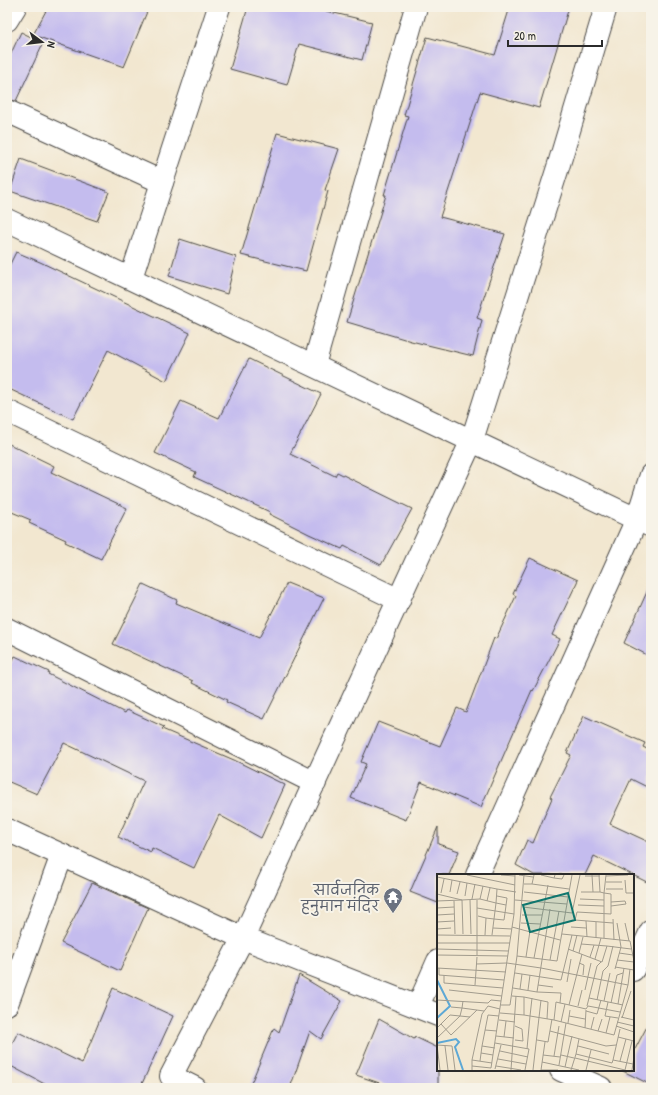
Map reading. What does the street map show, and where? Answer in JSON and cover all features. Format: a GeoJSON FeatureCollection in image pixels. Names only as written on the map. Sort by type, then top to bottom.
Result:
{"type":"FeatureCollection","features":[{"type":"Feature","properties":{"kind":"street"},"geometry":{"type":"LineString","coordinates":[[7,20],[15,7]]}},
{"type":"Feature","properties":{"kind":"street"},"geometry":{"type":"LineString","coordinates":[[131,278],[219,7]]}},
{"type":"Feature","properties":{"kind":"street"},"geometry":{"type":"LineString","coordinates":[[314,365],[416,7]]}},
{"type":"Feature","properties":{"kind":"street"},"geometry":{"type":"LineString","coordinates":[[195,1088],[167,1082],[243,938],[472,440],[606,7]]}},
{"type":"Feature","properties":{"kind":"street"},"geometry":{"type":"LineString","coordinates":[[7,111],[162,182]]}},
{"type":"Feature","properties":{"kind":"street"},"geometry":{"type":"LineString","coordinates":[[7,220],[644,522]]}},
{"type":"Feature","properties":{"kind":"street"},"geometry":{"type":"LineString","coordinates":[[7,411],[399,600]]}},
{"type":"Feature","properties":{"kind":"street"},"geometry":{"type":"LineString","coordinates":[[477,874],[644,522],[651,475]]}},
{"type":"Feature","properties":{"kind":"street"},"geometry":{"type":"LineString","coordinates":[[7,629],[315,783]]}},
{"type":"Feature","properties":{"kind":"street"},"geometry":{"type":"LineString","coordinates":[[7,830],[243,938],[437,1015]]}},
{"type":"Feature","properties":{"kind":"street"},"geometry":{"type":"LineString","coordinates":[[7,1004],[62,855]]}},
{"type":"Feature","properties":{"kind":"street"},"geometry":{"type":"LineString","coordinates":[[634,968],[651,931]]}},
{"type":"Feature","properties":{"kind":"street"},"geometry":{"type":"LineString","coordinates":[[418,1006],[437,963]]}},
{"type":"Feature","properties":{"kind":"street"},"geometry":{"type":"LineString","coordinates":[[564,1071],[589,1079]]}},
{"type":"Feature","properties":{"kind":"building"},"geometry":{"type":"Polygon","coordinates":[[[48,7],[149,7],[124,67],[33,35],[48,7]]]}},
{"type":"Feature","properties":{"kind":"building"},"geometry":{"type":"Polygon","coordinates":[[[248,7],[309,7],[372,22],[362,60],[299,44],[287,85],[230,69],[248,7]]]}},
{"type":"Feature","properties":{"kind":"building"},"geometry":{"type":"Polygon","coordinates":[[[510,7],[569,7],[539,108],[480,92],[440,217],[505,234],[477,318],[482,320],[473,356],[411,341],[347,322],[386,195],[384,195],[408,116],[404,115],[427,37],[495,55],[510,7]]]}},
{"type":"Feature","properties":{"kind":"building"},"geometry":{"type":"Polygon","coordinates":[[[21,32],[43,43],[16,101],[7,99],[7,62],[21,32]]]}},
{"type":"Feature","properties":{"kind":"building"},"geometry":{"type":"Polygon","coordinates":[[[277,133],[339,149],[325,190],[328,191],[306,271],[241,255],[277,133]]]}},
{"type":"Feature","properties":{"kind":"building"},"geometry":{"type":"Polygon","coordinates":[[[21,159],[109,192],[97,221],[10,191],[21,159]]]}},
{"type":"Feature","properties":{"kind":"building"},"geometry":{"type":"Polygon","coordinates":[[[180,239],[236,257],[227,294],[169,276],[180,239]]]}},
{"type":"Feature","properties":{"kind":"building"},"geometry":{"type":"Polygon","coordinates":[[[16,252],[190,333],[166,381],[108,350],[73,419],[7,388],[7,270],[16,252]]]}},
{"type":"Feature","properties":{"kind":"building"},"geometry":{"type":"Polygon","coordinates":[[[249,359],[321,394],[290,454],[335,476],[337,472],[412,509],[381,565],[344,546],[342,549],[309,534],[269,514],[270,512],[194,477],[196,472],[155,453],[181,401],[219,418],[249,359]]]}},
{"type":"Feature","properties":{"kind":"building"},"geometry":{"type":"Polygon","coordinates":[[[7,443],[54,466],[51,472],[127,508],[101,559],[65,542],[66,540],[29,523],[31,520],[7,510],[7,443]]]}},
{"type":"Feature","properties":{"kind":"building"},"geometry":{"type":"Polygon","coordinates":[[[530,558],[578,580],[552,635],[560,639],[533,691],[532,690],[481,807],[421,782],[406,820],[351,798],[366,764],[361,762],[378,722],[440,746],[457,708],[466,712],[494,638],[496,639],[516,596],[513,594],[530,558]]]}},
{"type":"Feature","properties":{"kind":"building"},"geometry":{"type":"Polygon","coordinates":[[[287,583],[324,598],[264,719],[226,702],[227,700],[192,683],[193,681],[113,644],[143,584],[177,600],[176,603],[259,638],[287,583]]]}},
{"type":"Feature","properties":{"kind":"building"},"geometry":{"type":"Polygon","coordinates":[[[651,583],[651,657],[624,643],[651,583]]]}},
{"type":"Feature","properties":{"kind":"building"},"geometry":{"type":"Polygon","coordinates":[[[15,656],[49,672],[48,674],[125,713],[127,710],[164,727],[162,729],[234,760],[285,785],[261,838],[219,815],[194,868],[152,848],[151,852],[118,837],[144,781],[64,743],[37,794],[7,781],[7,671],[15,656]]]}},
{"type":"Feature","properties":{"kind":"building"},"geometry":{"type":"Polygon","coordinates":[[[584,716],[645,743],[643,747],[651,751],[651,789],[631,779],[610,824],[651,843],[651,884],[634,876],[634,874],[631,874],[594,856],[585,874],[532,874],[516,865],[527,840],[533,843],[552,798],[550,797],[571,755],[567,753],[584,716]]]}},
{"type":"Feature","properties":{"kind":"building"},"geometry":{"type":"Polygon","coordinates":[[[438,827],[438,844],[459,851],[449,874],[437,874],[437,903],[410,892],[438,827]]]}},
{"type":"Feature","properties":{"kind":"building"},"geometry":{"type":"Polygon","coordinates":[[[92,883],[148,908],[120,971],[61,943],[92,883]]]}},
{"type":"Feature","properties":{"kind":"building"},"geometry":{"type":"Polygon","coordinates":[[[299,975],[342,1001],[321,1039],[310,1031],[290,1088],[249,1088],[274,1028],[279,1032],[299,975]]]}},
{"type":"Feature","properties":{"kind":"building"},"geometry":{"type":"Polygon","coordinates":[[[113,988],[173,1016],[140,1088],[52,1088],[7,1064],[7,1053],[18,1032],[82,1063],[113,988]]]}},
{"type":"Feature","properties":{"kind":"building"},"geometry":{"type":"Polygon","coordinates":[[[379,1019],[414,1039],[415,1037],[437,1048],[438,1088],[394,1088],[356,1075],[379,1019]]]}},
{"type":"Feature","properties":{"kind":"building"},"geometry":{"type":"Polygon","coordinates":[[[651,1019],[651,1085],[623,1071],[634,1071],[634,1051],[651,1019]]]}},
{"type":"Feature","properties":{"kind":"place","name":"सार्वजनिक हनुमान मंदिर"},"geometry":{"type":"Point","coordinates":[393,914]}}]}
